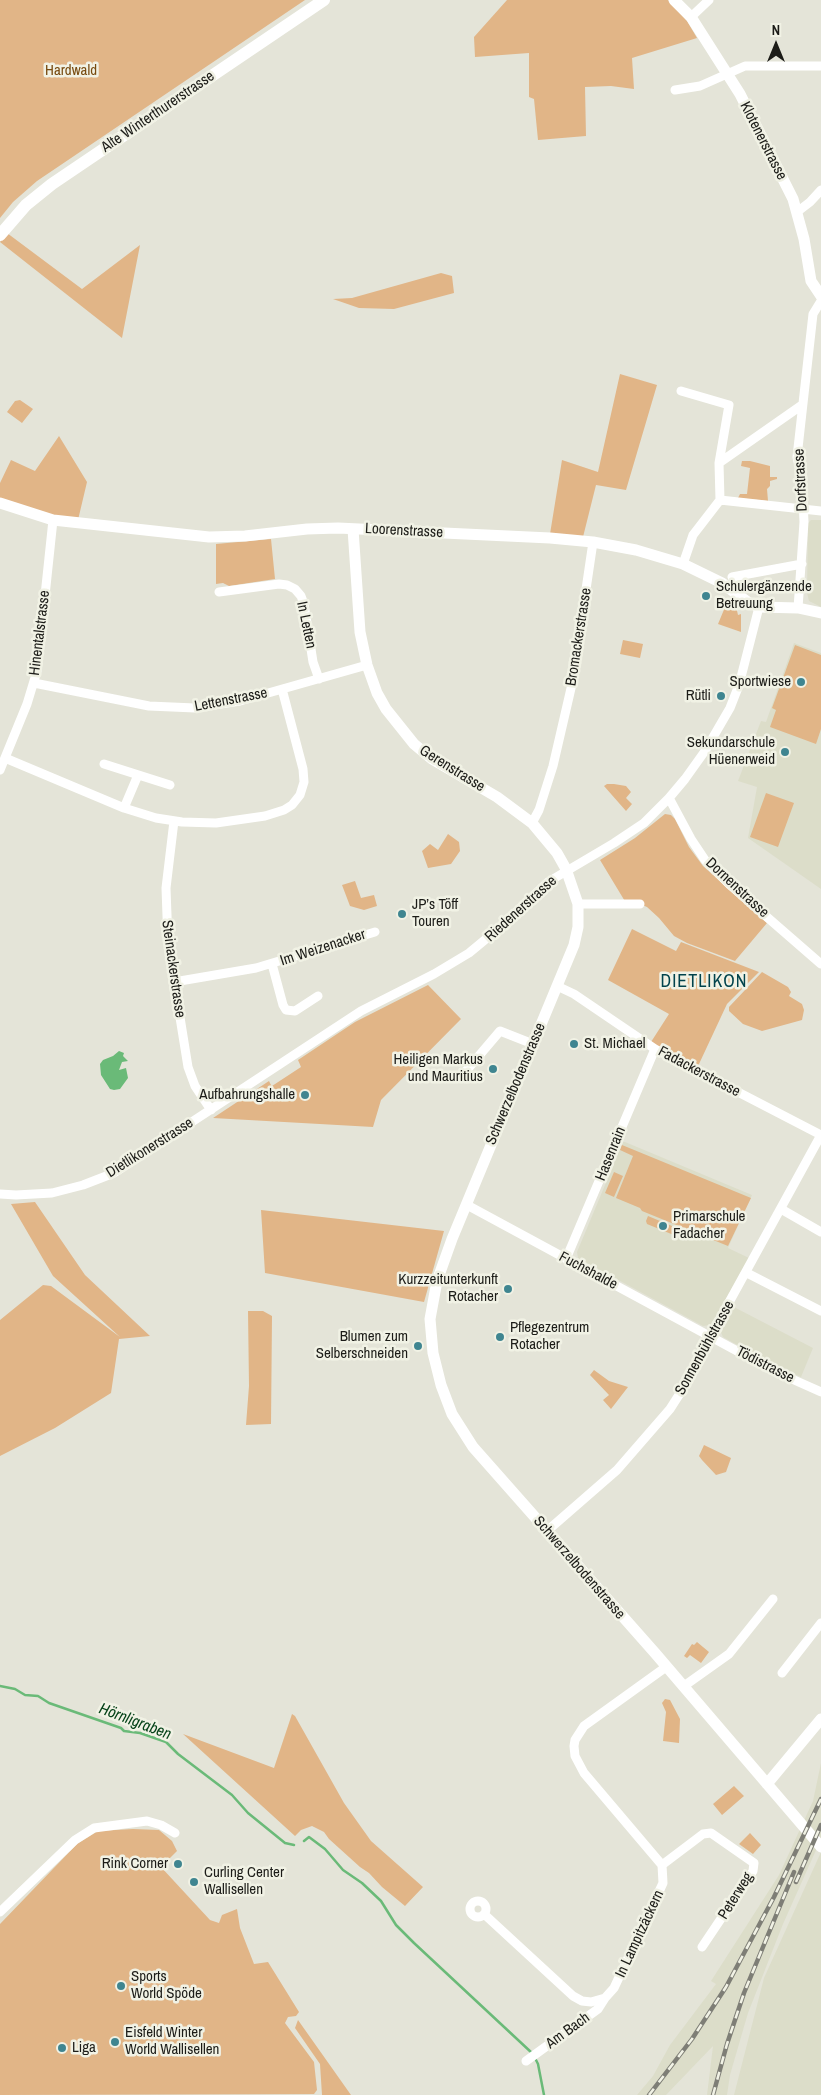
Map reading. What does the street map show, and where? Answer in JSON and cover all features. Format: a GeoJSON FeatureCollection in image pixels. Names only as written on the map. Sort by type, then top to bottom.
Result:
{"type":"FeatureCollection","features":[{"type":"Feature","properties":{"kind":"main road","name":"Alte Winterthurerstrasse"},"geometry":{"type":"LineString","coordinates":[[0,234],[26,205],[52,184],[324,0]]}},
{"type":"Feature","properties":{"kind":"street","name":"Klotenerstrasse"},"geometry":{"type":"LineString","coordinates":[[674,0],[691,17],[728,75],[793,199],[798,212],[811,281],[821,296]]}},
{"type":"Feature","properties":{"kind":"street"},"geometry":{"type":"LineString","coordinates":[[691,17],[709,0]]}},
{"type":"Feature","properties":{"kind":"street"},"geometry":{"type":"LineString","coordinates":[[675,90],[700,86],[728,75],[742,67],[821,66]]}},
{"type":"Feature","properties":{"kind":"street"},"geometry":{"type":"LineString","coordinates":[[798,212],[821,190]]}},
{"type":"Feature","properties":{"kind":"street","name":"Dorfstrasse"},"geometry":{"type":"LineString","coordinates":[[798,608],[804,510],[798,457],[813,314],[821,301]]}},
{"type":"Feature","properties":{"kind":"street"},"geometry":{"type":"LineString","coordinates":[[681,391],[729,405],[719,463],[720,500],[693,535],[683,564]]}},
{"type":"Feature","properties":{"kind":"street"},"geometry":{"type":"LineString","coordinates":[[719,463],[802,405]]}},
{"type":"Feature","properties":{"kind":"street"},"geometry":{"type":"LineString","coordinates":[[720,500],[821,511]]}},
{"type":"Feature","properties":{"kind":"street","name":"Loorenstrasse"},"geometry":{"type":"LineString","coordinates":[[0,503],[53,520],[209,537],[245,536],[307,528],[550,538],[592,542],[636,550],[683,564],[722,583],[759,607],[798,608]]}},
{"type":"Feature","properties":{"kind":"street","name":"Hinentalstrasse"},"geometry":{"type":"LineString","coordinates":[[0,770],[34,683],[40,649],[53,520]]}},
{"type":"Feature","properties":{"kind":"street","name":"Gerenstrasse"},"geometry":{"type":"LineString","coordinates":[[353,529],[360,632],[367,665],[386,709],[414,744],[453,772],[497,797],[532,823],[556,853],[566,870]]}},
{"type":"Feature","properties":{"kind":"street","name":"Bromackerstrasse"},"geometry":{"type":"LineString","coordinates":[[532,823],[545,795],[562,732],[576,660],[592,542]]}},
{"type":"Feature","properties":{"kind":"street"},"geometry":{"type":"LineString","coordinates":[[732,577],[802,564]]}},
{"type":"Feature","properties":{"kind":"street","name":"In Letten"},"geometry":{"type":"LineString","coordinates":[[219,592],[279,584],[295,589],[304,604],[314,662],[319,679]]}},
{"type":"Feature","properties":{"kind":"street","name":"Riedenerstrasse"},"geometry":{"type":"LineString","coordinates":[[211,1110],[361,1011],[434,974],[469,953],[498,929],[548,882],[644,823],[669,798],[705,751],[730,708],[739,685],[759,607]]}},
{"type":"Feature","properties":{"kind":"street"},"geometry":{"type":"LineString","coordinates":[[798,608],[821,613]]}},
{"type":"Feature","properties":{"kind":"street","name":"Lettenstrasse"},"geometry":{"type":"LineString","coordinates":[[34,683],[149,706],[177,709],[222,705],[367,665]]}},
{"type":"Feature","properties":{"kind":"street"},"geometry":{"type":"LineString","coordinates":[[5,758],[124,808],[174,821],[207,823],[244,820],[284,810],[298,799],[303,789],[304,772],[282,689]]}},
{"type":"Feature","properties":{"kind":"street"},"geometry":{"type":"LineString","coordinates":[[104,764],[170,786]]}},
{"type":"Feature","properties":{"kind":"street"},"geometry":{"type":"LineString","coordinates":[[124,808],[138,775]]}},
{"type":"Feature","properties":{"kind":"street","name":"Dornenstrasse"},"geometry":{"type":"LineString","coordinates":[[669,798],[691,839],[705,860],[729,884],[821,964]]}},
{"type":"Feature","properties":{"kind":"street","name":"Steinackerstrasse"},"geometry":{"type":"LineString","coordinates":[[174,821],[165,902],[167,938],[189,1073],[194,1086],[211,1110]]}},
{"type":"Feature","properties":{"kind":"street","name":"Schwerzelbodenstrasse"},"geometry":{"type":"LineString","coordinates":[[566,870],[578,904],[576,938],[442,1265],[434,1296],[436,1311],[432,1331],[436,1370],[452,1414],[472,1447],[655,1653],[666,1668],[684,1686],[821,1847]]}},
{"type":"Feature","properties":{"kind":"street"},"geometry":{"type":"LineString","coordinates":[[578,904],[640,904]]}},
{"type":"Feature","properties":{"kind":"street","name":"Im Weizenacker"},"geometry":{"type":"LineString","coordinates":[[174,982],[243,971],[272,964],[375,932]]}},
{"type":"Feature","properties":{"kind":"street","name":"Im Weizenacker"},"geometry":{"type":"LineString","coordinates":[[272,964],[286,1010],[294,1011],[318,996]]}},
{"type":"Feature","properties":{"kind":"street","name":"Fadackerstrasse"},"geometry":{"type":"LineString","coordinates":[[557,986],[574,994],[655,1049],[821,1134]]}},
{"type":"Feature","properties":{"kind":"street"},"geometry":{"type":"LineString","coordinates":[[466,1071],[500,1031],[533,1044]]}},
{"type":"Feature","properties":{"kind":"street","name":"Hasenrain"},"geometry":{"type":"LineString","coordinates":[[566,1259],[655,1049]]}},
{"type":"Feature","properties":{"kind":"street","name":"Dietlikonerstrasse"},"geometry":{"type":"LineString","coordinates":[[0,1194],[52,1193],[95,1181],[114,1173],[136,1160],[211,1110]]}},
{"type":"Feature","properties":{"kind":"street","name":"Sonnenbühlstrasse"},"geometry":{"type":"LineString","coordinates":[[547,1531],[617,1470],[670,1409],[686,1384],[821,1134]]}},
{"type":"Feature","properties":{"kind":"street","name":"Fuchshalde"},"geometry":{"type":"LineString","coordinates":[[467,1205],[710,1337]]}},
{"type":"Feature","properties":{"kind":"street"},"geometry":{"type":"LineString","coordinates":[[781,1209],[821,1232]]}},
{"type":"Feature","properties":{"kind":"street"},"geometry":{"type":"LineString","coordinates":[[746,1273],[821,1311]]}},
{"type":"Feature","properties":{"kind":"street","name":"Tödistrasse"},"geometry":{"type":"LineString","coordinates":[[710,1337],[774,1371],[821,1392]]}},
{"type":"Feature","properties":{"kind":"street"},"geometry":{"type":"LineString","coordinates":[[684,1686],[729,1654],[773,1599]]}},
{"type":"Feature","properties":{"kind":"street"},"geometry":{"type":"LineString","coordinates":[[782,1673],[821,1623]]}},
{"type":"Feature","properties":{"kind":"street"},"geometry":{"type":"LineString","coordinates":[[662,1865],[584,1773],[575,1756],[574,1746],[575,1740],[584,1726],[666,1668]]}},
{"type":"Feature","properties":{"kind":"street"},"geometry":{"type":"LineString","coordinates":[[767,1784],[821,1719]]}},
{"type":"Feature","properties":{"kind":"street"},"geometry":{"type":"LineString","coordinates":[[0,1912],[75,1840],[94,1828],[147,1821],[161,1825],[175,1834]]}},
{"type":"Feature","properties":{"kind":"street","name":"Peterweg"},"geometry":{"type":"LineString","coordinates":[[662,1865],[702,1834],[711,1833],[754,1862],[753,1871],[702,1947]]}},
{"type":"Feature","properties":{"kind":"street","name":"In Lampitzäckern"},"geometry":{"type":"LineString","coordinates":[[605,1998],[619,1981],[663,1883],[662,1865]]}},
{"type":"Feature","properties":{"kind":"street"},"geometry":{"type":"LineString","coordinates":[[479,1900],[483,1902],[487,1909],[484,1914],[478,1917],[473,1914],[470,1910],[473,1903],[479,1900]]}},
{"type":"Feature","properties":{"kind":"street"},"geometry":{"type":"LineString","coordinates":[[484,1914],[574,1996],[582,2001],[591,2002],[605,1998]]}},
{"type":"Feature","properties":{"kind":"street","name":"Am Bach"},"geometry":{"type":"LineString","coordinates":[[531,2058],[598,2009],[605,1998]]}},
{"type":"Feature","properties":{"kind":"shaded area"},"geometry":{"type":"Polygon","coordinates":[[[811,520],[821,520],[821,607],[809,601],[807,593],[808,523],[811,520]]]}},
{"type":"Feature","properties":{"kind":"shaded area","name":"Sekundarschule Hüenerweid"},"geometry":{"type":"Polygon","coordinates":[[[794,643],[821,653],[821,889],[748,838],[757,787],[738,781],[761,721],[766,722],[794,643]]]}},
{"type":"Feature","properties":{"kind":"shaded area"},"geometry":{"type":"Polygon","coordinates":[[[119,1051],[124,1053],[123,1056],[128,1061],[122,1062],[119,1070],[126,1068],[128,1078],[120,1089],[114,1090],[110,1089],[101,1075],[100,1064],[103,1060],[119,1051]]]}},
{"type":"Feature","properties":{"kind":"shaded area","name":"Primarschule Fadacher"},"geometry":{"type":"Polygon","coordinates":[[[623,1142],[752,1195],[728,1248],[749,1258],[711,1325],[703,1326],[578,1258],[577,1252],[623,1142]]]}},
{"type":"Feature","properties":{"kind":"shaded area"},"geometry":{"type":"Polygon","coordinates":[[[732,1306],[813,1348],[801,1377],[773,1365],[723,1337],[719,1328],[732,1306]]]}},
{"type":"Feature","properties":{"kind":"shaded area"},"geometry":{"type":"Polygon","coordinates":[[[821,1763],[821,1839],[783,1924],[748,2013],[730,2075],[727,2095],[707,2095],[713,2046],[666,2095],[637,2095],[653,2076],[670,2045],[716,1984],[711,1981],[779,1875],[813,1801],[821,1763]]]}},
{"type":"Feature","properties":{"kind":"shaded area"},"geometry":{"type":"Polygon","coordinates":[[[821,1852],[821,2095],[734,2095],[764,1978],[821,1852]]]}},
{"type":"Feature","properties":{"kind":"green space","name":"Hardwald"},"geometry":{"type":"Polygon","coordinates":[[[0,0],[305,0],[37,181],[13,202],[0,218],[0,0]]]}},
{"type":"Feature","properties":{"kind":"green space"},"geometry":{"type":"Polygon","coordinates":[[[507,0],[668,0],[687,21],[697,38],[632,58],[634,89],[611,86],[585,87],[586,136],[538,140],[534,99],[529,97],[529,53],[475,57],[474,37],[507,0]]]}},
{"type":"Feature","properties":{"kind":"green space"},"geometry":{"type":"Polygon","coordinates":[[[7,233],[82,289],[140,245],[122,338],[0,242],[7,233]]]}},
{"type":"Feature","properties":{"kind":"green space"},"geometry":{"type":"Polygon","coordinates":[[[441,273],[452,276],[454,293],[394,309],[359,308],[333,299],[352,298],[441,273]]]}},
{"type":"Feature","properties":{"kind":"green space"},"geometry":{"type":"Polygon","coordinates":[[[620,374],[657,385],[626,490],[596,485],[583,537],[550,534],[562,460],[598,472],[620,374]]]}},
{"type":"Feature","properties":{"kind":"green space"},"geometry":{"type":"Polygon","coordinates":[[[20,400],[33,409],[22,423],[7,412],[15,401],[20,400]]]}},
{"type":"Feature","properties":{"kind":"green space"},"geometry":{"type":"Polygon","coordinates":[[[59,436],[87,482],[78,520],[53,516],[0,499],[0,483],[11,460],[35,471],[59,436]]]}},
{"type":"Feature","properties":{"kind":"green space"},"geometry":{"type":"Polygon","coordinates":[[[742,461],[770,466],[770,477],[777,477],[777,479],[770,481],[770,486],[767,489],[768,501],[738,498],[740,494],[747,494],[750,468],[741,466],[742,461]]]}},
{"type":"Feature","properties":{"kind":"green space"},"geometry":{"type":"Polygon","coordinates":[[[271,539],[275,579],[229,586],[223,583],[216,584],[216,544],[271,539]]]}},
{"type":"Feature","properties":{"kind":"green space"},"geometry":{"type":"Polygon","coordinates":[[[728,600],[735,602],[738,615],[741,614],[741,632],[718,624],[728,600]]]}},
{"type":"Feature","properties":{"kind":"green space"},"geometry":{"type":"Polygon","coordinates":[[[623,640],[643,644],[640,658],[620,654],[623,640]]]}},
{"type":"Feature","properties":{"kind":"green space","name":"Sportwiese"},"geometry":{"type":"Polygon","coordinates":[[[795,645],[821,655],[821,729],[816,744],[770,727],[776,710],[772,708],[795,645]]]}},
{"type":"Feature","properties":{"kind":"green space"},"geometry":{"type":"Polygon","coordinates":[[[614,784],[626,786],[631,792],[626,798],[632,804],[626,811],[604,786],[614,784]]]}},
{"type":"Feature","properties":{"kind":"green space"},"geometry":{"type":"Polygon","coordinates":[[[766,793],[794,803],[778,847],[750,837],[766,793]]]}},
{"type":"Feature","properties":{"kind":"green space"},"geometry":{"type":"Polygon","coordinates":[[[665,814],[671,815],[675,819],[689,847],[703,866],[767,923],[735,961],[687,943],[674,936],[647,907],[640,904],[626,903],[600,860],[635,838],[665,814]]]}},
{"type":"Feature","properties":{"kind":"green space"},"geometry":{"type":"Polygon","coordinates":[[[448,834],[459,842],[460,851],[451,864],[428,868],[422,851],[430,844],[438,850],[448,834]]]}},
{"type":"Feature","properties":{"kind":"green space"},"geometry":{"type":"Polygon","coordinates":[[[355,881],[361,898],[374,895],[377,906],[364,910],[350,906],[342,885],[355,881]]]}},
{"type":"Feature","properties":{"kind":"green space"},"geometry":{"type":"Polygon","coordinates":[[[632,929],[676,951],[681,942],[759,972],[727,1004],[699,1064],[695,1067],[651,1042],[669,1014],[608,980],[632,929]]]}},
{"type":"Feature","properties":{"kind":"green space"},"geometry":{"type":"Polygon","coordinates":[[[762,972],[788,987],[791,992],[789,996],[802,1004],[804,1010],[802,1020],[762,1031],[743,1024],[729,1011],[729,1007],[762,972]]]}},
{"type":"Feature","properties":{"kind":"green space"},"geometry":{"type":"Polygon","coordinates":[[[428,985],[461,1019],[381,1100],[373,1127],[213,1118],[269,1081],[274,1091],[272,1086],[301,1067],[298,1060],[355,1022],[428,985]]]}},
{"type":"Feature","properties":{"kind":"green space"},"geometry":{"type":"Polygon","coordinates":[[[622,1145],[751,1198],[728,1246],[642,1211],[640,1208],[616,1198],[633,1156],[620,1150],[622,1145]]]}},
{"type":"Feature","properties":{"kind":"green space"},"geometry":{"type":"Polygon","coordinates":[[[614,1172],[623,1176],[614,1197],[605,1193],[614,1172]]]}},
{"type":"Feature","properties":{"kind":"green space"},"geometry":{"type":"Polygon","coordinates":[[[35,1202],[85,1275],[150,1336],[119,1339],[111,1393],[55,1428],[0,1456],[0,1320],[43,1285],[51,1286],[120,1337],[53,1276],[11,1204],[35,1202]]]}},
{"type":"Feature","properties":{"kind":"green space"},"geometry":{"type":"Polygon","coordinates":[[[261,1210],[444,1231],[424,1302],[265,1273],[261,1210]]]}},
{"type":"Feature","properties":{"kind":"green space"},"geometry":{"type":"Polygon","coordinates":[[[648,1216],[684,1231],[681,1238],[647,1224],[648,1216]]]}},
{"type":"Feature","properties":{"kind":"green space"},"geometry":{"type":"Polygon","coordinates":[[[248,1311],[263,1311],[272,1316],[271,1424],[246,1425],[249,1386],[248,1311]]]}},
{"type":"Feature","properties":{"kind":"green space"},"geometry":{"type":"Polygon","coordinates":[[[594,1370],[609,1381],[628,1387],[611,1409],[603,1400],[609,1395],[590,1375],[594,1370]]]}},
{"type":"Feature","properties":{"kind":"green space"},"geometry":{"type":"Polygon","coordinates":[[[704,1445],[731,1458],[726,1472],[716,1475],[702,1460],[699,1456],[704,1445]]]}},
{"type":"Feature","properties":{"kind":"green space"},"geometry":{"type":"Polygon","coordinates":[[[697,1642],[709,1652],[701,1663],[690,1655],[687,1658],[684,1656],[692,1644],[694,1645],[697,1642]]]}},
{"type":"Feature","properties":{"kind":"green space"},"geometry":{"type":"Polygon","coordinates":[[[665,1699],[670,1700],[680,1719],[679,1743],[663,1741],[666,1712],[662,1703],[665,1699]]]}},
{"type":"Feature","properties":{"kind":"green space"},"geometry":{"type":"Polygon","coordinates":[[[292,1714],[295,1716],[344,1803],[371,1841],[423,1887],[405,1906],[329,1839],[324,1832],[312,1826],[301,1830],[295,1836],[183,1734],[274,1768],[292,1714]]]}},
{"type":"Feature","properties":{"kind":"green space"},"geometry":{"type":"Polygon","coordinates":[[[734,1786],[744,1796],[722,1815],[713,1804],[734,1786]]]}},
{"type":"Feature","properties":{"kind":"green space","name":"Sports World Spöde"},"geometry":{"type":"Polygon","coordinates":[[[159,1830],[172,1841],[177,1851],[161,1867],[210,1920],[219,1923],[222,1915],[237,1909],[240,1928],[254,1964],[268,1962],[299,2012],[296,2016],[288,2017],[285,2023],[314,2062],[317,2090],[314,2094],[0,2095],[0,1924],[77,1844],[98,1831],[159,1830]]]}},
{"type":"Feature","properties":{"kind":"green space"},"geometry":{"type":"Polygon","coordinates":[[[750,1833],[761,1845],[753,1854],[739,1844],[750,1833]]]}},
{"type":"Feature","properties":{"kind":"green space"},"geometry":{"type":"Polygon","coordinates":[[[298,2020],[351,2095],[322,2095],[320,2064],[295,2028],[298,2020]]]}},
{"type":"Feature","properties":{"kind":"waterway","name":"Hörnligraben"},"geometry":{"type":"LineString","coordinates":[[0,1686],[15,1689],[25,1695],[38,1696],[49,1703],[121,1728],[124,1731],[140,1733],[166,1742],[178,1754],[232,1795],[248,1813],[285,1843],[294,1845]]}},
{"type":"Feature","properties":{"kind":"waterway"},"geometry":{"type":"LineString","coordinates":[[304,1841],[309,1837],[325,1849],[343,1870],[362,1883],[381,1901],[396,1925],[532,2053]]}},
{"type":"Feature","properties":{"kind":"waterway"},"geometry":{"type":"LineString","coordinates":[[535,2058],[544,2095]]}},
{"type":"Feature","properties":{"kind":"railway"},"geometry":{"type":"LineString","coordinates":[[649,2095],[692,2039],[726,1987],[774,1897],[821,1799]]}},
{"type":"Feature","properties":{"kind":"railway"},"geometry":{"type":"LineString","coordinates":[[796,1882],[821,1825]]}},
{"type":"Feature","properties":{"kind":"railway"},"geometry":{"type":"LineString","coordinates":[[713,2095],[744,1993],[794,1872]]}},
{"type":"Feature","properties":{"kind":"place","name":"Schulergänzende Betreuung"},"geometry":{"type":"Point","coordinates":[706,596]}},
{"type":"Feature","properties":{"kind":"place","name":"Sportwiese"},"geometry":{"type":"Point","coordinates":[801,682]}},
{"type":"Feature","properties":{"kind":"place","name":"Rütli"},"geometry":{"type":"Point","coordinates":[721,696]}},
{"type":"Feature","properties":{"kind":"place","name":"Sekundarschule Hüenerweid"},"geometry":{"type":"Point","coordinates":[785,752]}},
{"type":"Feature","properties":{"kind":"place","name":"JP’s Töff Touren"},"geometry":{"type":"Point","coordinates":[402,914]}},
{"type":"Feature","properties":{"kind":"place","name":"St. Michael"},"geometry":{"type":"Point","coordinates":[574,1044]}},
{"type":"Feature","properties":{"kind":"place","name":"Heiligen Markus und Mauritius"},"geometry":{"type":"Point","coordinates":[493,1069]}},
{"type":"Feature","properties":{"kind":"place","name":"Aufbahrungshalle"},"geometry":{"type":"Point","coordinates":[305,1095]}},
{"type":"Feature","properties":{"kind":"place","name":"Primarschule Fadacher"},"geometry":{"type":"Point","coordinates":[663,1226]}},
{"type":"Feature","properties":{"kind":"place","name":"Kurzzeitunterkunft Rotacher"},"geometry":{"type":"Point","coordinates":[508,1289]}},
{"type":"Feature","properties":{"kind":"place","name":"Pflegezentrum Rotacher"},"geometry":{"type":"Point","coordinates":[500,1337]}},
{"type":"Feature","properties":{"kind":"place","name":"Blumen zum Selberschneiden"},"geometry":{"type":"Point","coordinates":[418,1346]}},
{"type":"Feature","properties":{"kind":"place","name":"Rink Corner"},"geometry":{"type":"Point","coordinates":[178,1864]}},
{"type":"Feature","properties":{"kind":"place","name":"Curling Center Wallisellen"},"geometry":{"type":"Point","coordinates":[194,1882]}},
{"type":"Feature","properties":{"kind":"place","name":"Sports World Spöde"},"geometry":{"type":"Point","coordinates":[121,1986]}},
{"type":"Feature","properties":{"kind":"place","name":"Eisfeld Winter World Wallisellen"},"geometry":{"type":"Point","coordinates":[115,2042]}},
{"type":"Feature","properties":{"kind":"place","name":"Liga"},"geometry":{"type":"Point","coordinates":[62,2048]}},
{"type":"Feature","properties":{"kind":"district","name":"DIETLIKON"},"geometry":{"type":"Point","coordinates":[704,982]}}]}
